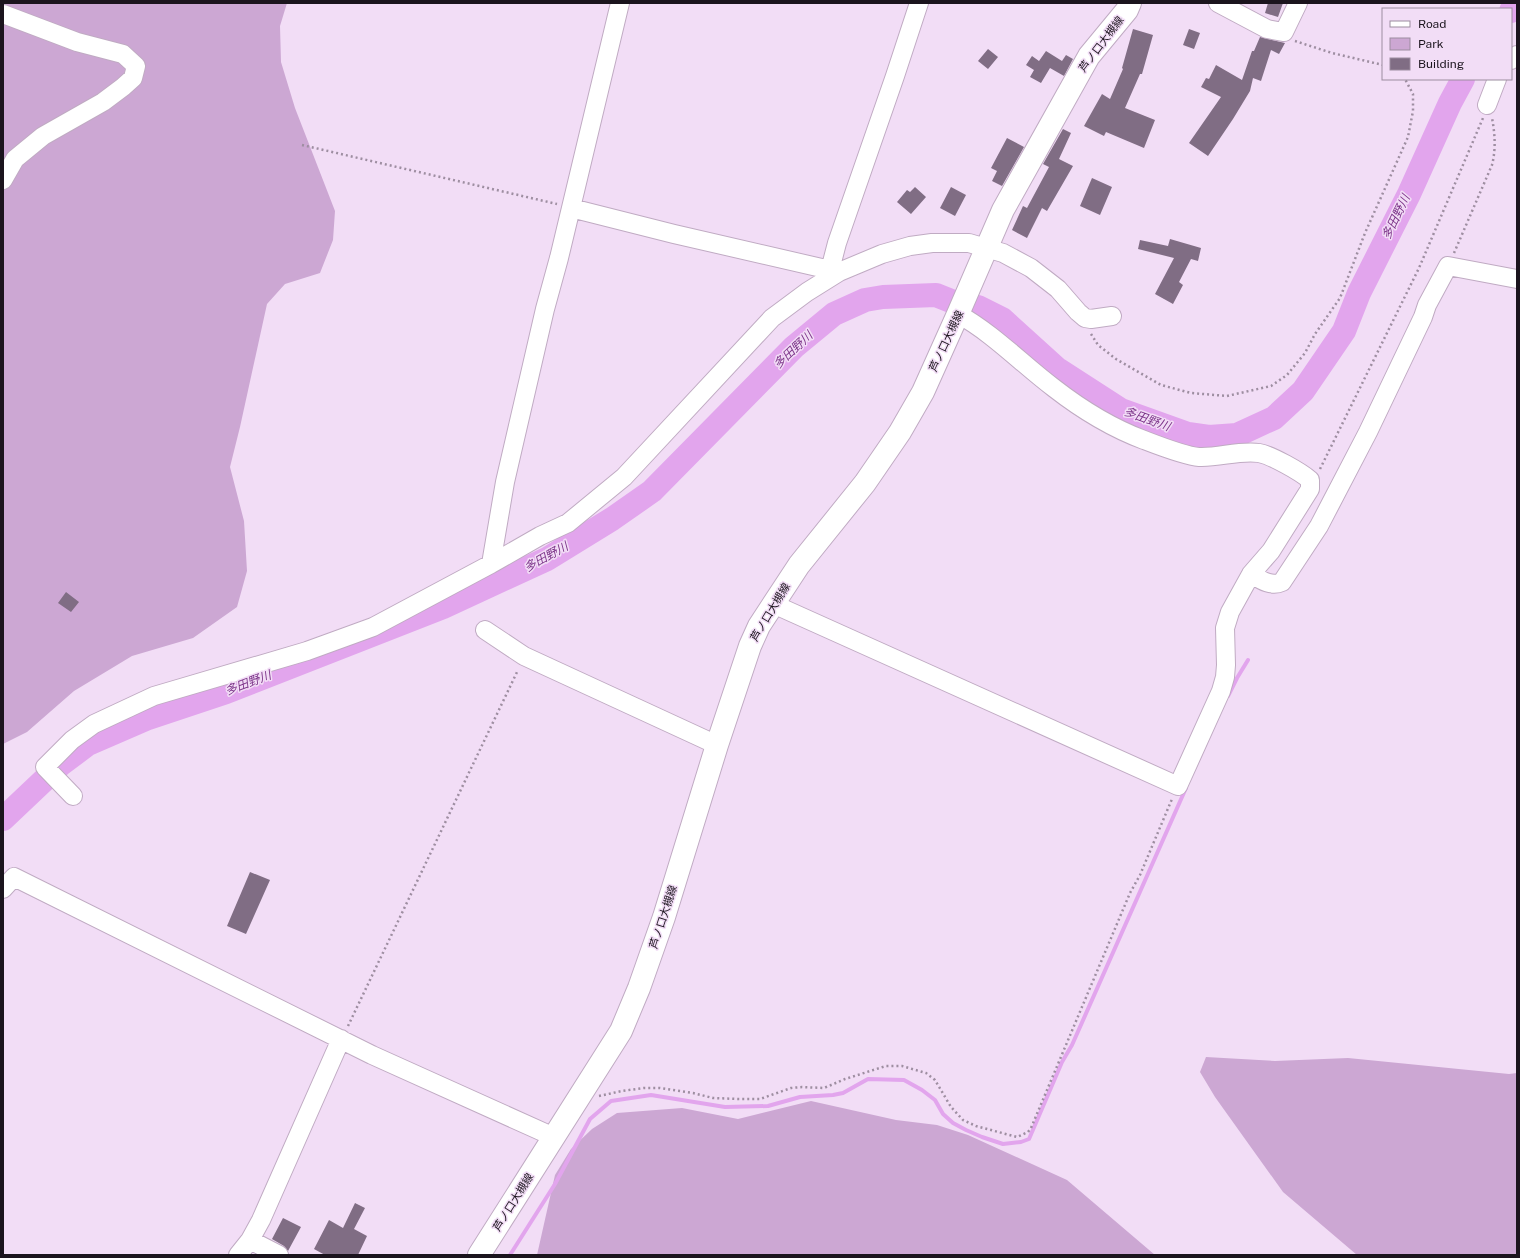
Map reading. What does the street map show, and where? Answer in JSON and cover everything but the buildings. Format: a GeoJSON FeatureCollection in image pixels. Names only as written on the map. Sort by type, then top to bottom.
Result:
{"type":"FeatureCollection","features":[{"type":"Feature","properties":{"kind":"main road","name":"芦ノ口大槻線"},"geometry":{"type":"LineString","coordinates":[[479,1255],[621,1031],[639,988],[664,916],[717,745],[750,646],[773,604],[799,564],[864,483],[900,432],[923,392],[1003,210],[1089,56],[1127,10],[1130,3]]}},
{"type":"Feature","properties":{"kind":"street"},"geometry":{"type":"LineString","coordinates":[[491,564],[505,482],[620,3]]}},
{"type":"Feature","properties":{"kind":"street"},"geometry":{"type":"LineString","coordinates":[[835,271],[837,243],[919,3]]}},
{"type":"Feature","properties":{"kind":"street"},"geometry":{"type":"LineString","coordinates":[[1218,3],[1267,29],[1284,32],[1298,3]]}},
{"type":"Feature","properties":{"kind":"street"},"geometry":{"type":"LineString","coordinates":[[3,14],[77,42],[123,54],[136,66],[132,78],[123,87],[103,102],[43,136],[15,159],[3,180]]}},
{"type":"Feature","properties":{"kind":"street"},"geometry":{"type":"LineString","coordinates":[[1487,104],[1497,80]]}},
{"type":"Feature","properties":{"kind":"street"},"geometry":{"type":"LineString","coordinates":[[571,208],[674,234],[835,271]]}},
{"type":"Feature","properties":{"kind":"street"},"geometry":{"type":"LineString","coordinates":[[73,796],[45,767],[72,740],[94,724],[154,696],[307,651],[373,628],[540,536],[568,523],[624,477],[772,318],[835,271],[882,254],[910,246],[954,242],[969,244],[1003,253],[1031,268],[1058,289],[1078,312],[1088,318],[1112,316]]}},
{"type":"Feature","properties":{"kind":"street"},"geometry":{"type":"LineString","coordinates":[[1251,574],[1267,583],[1276,585],[1282,582],[1319,526],[1368,432],[1423,317],[1427,305],[1448,266],[1517,279]]}},
{"type":"Feature","properties":{"kind":"street"},"geometry":{"type":"LineString","coordinates":[[773,604],[1178,786],[1221,691],[1225,677],[1226,665],[1225,628],[1230,612],[1251,574],[1271,551],[1310,489],[1310,480],[1304,475],[1280,462],[1260,453],[1198,457],[1186,455],[1143,440],[1104,421],[1055,389],[982,329],[958,314]]}},
{"type":"Feature","properties":{"kind":"street"},"geometry":{"type":"LineString","coordinates":[[485,630],[524,656],[717,745]]}},
{"type":"Feature","properties":{"kind":"street"},"geometry":{"type":"LineString","coordinates":[[3,889],[14,877],[341,1039],[554,1138]]}},
{"type":"Feature","properties":{"kind":"street"},"geometry":{"type":"LineString","coordinates":[[238,1255],[250,1240],[278,1183],[341,1039]]}},
{"type":"Feature","properties":{"kind":"street"},"geometry":{"type":"LineString","coordinates":[[250,1240],[280,1255]]}},
{"type":"Feature","properties":{"kind":"path"},"geometry":{"type":"LineString","coordinates":[[1284,32],[1289,38],[1297,42],[1332,53],[1382,65]]}},
{"type":"Feature","properties":{"kind":"path"},"geometry":{"type":"LineString","coordinates":[[1088,318],[1088,331],[1098,344],[1116,359],[1161,385],[1191,392],[1227,396],[1271,386],[1287,375],[1305,353],[1315,334],[1340,298],[1366,233],[1408,137],[1413,111],[1413,94],[1406,80]]}},
{"type":"Feature","properties":{"kind":"path"},"geometry":{"type":"LineString","coordinates":[[1448,266],[1492,165],[1495,152],[1495,136],[1487,104]]}},
{"type":"Feature","properties":{"kind":"path"},"geometry":{"type":"LineString","coordinates":[[1310,489],[1419,268],[1475,138],[1487,104]]}},
{"type":"Feature","properties":{"kind":"path"},"geometry":{"type":"LineString","coordinates":[[302,145],[571,208]]}},
{"type":"Feature","properties":{"kind":"path"},"geometry":{"type":"LineString","coordinates":[[341,1039],[524,656]]}},
{"type":"Feature","properties":{"kind":"path"},"geometry":{"type":"LineString","coordinates":[[581,1094],[604,1096],[622,1091],[644,1088],[660,1088],[693,1092],[713,1098],[760,1099],[791,1088],[824,1088],[845,1079],[886,1066],[902,1066],[926,1073],[934,1080],[951,1107],[963,1120],[976,1126],[1009,1136],[1017,1137],[1023,1135],[1031,1128],[1130,893],[1140,875],[1148,853],[1178,786]]}},
{"type":"Feature","properties":{"kind":"green space"},"geometry":{"type":"Polygon","coordinates":[[[3,3],[287,3],[280,26],[281,62],[295,108],[335,211],[333,240],[320,273],[285,284],[267,304],[230,467],[244,521],[247,571],[237,607],[193,638],[132,656],[74,691],[27,732],[3,744],[3,3]]]}},
{"type":"Feature","properties":{"kind":"green space"},"geometry":{"type":"Polygon","coordinates":[[[1206,1057],[1275,1061],[1348,1058],[1509,1074],[1517,1073],[1517,1255],[1357,1255],[1283,1192],[1215,1097],[1200,1072],[1206,1057]]]}},
{"type":"Feature","properties":{"kind":"green space"},"geometry":{"type":"Polygon","coordinates":[[[811,1101],[896,1120],[937,1125],[968,1135],[1067,1180],[1155,1255],[537,1255],[555,1175],[571,1149],[592,1129],[617,1113],[682,1108],[738,1119],[811,1101]]]}},
{"type":"Feature","properties":{"kind":"waterway","name":"多田野川"},"geometry":{"type":"LineString","coordinates":[[1512,10],[1517,8]]}},
{"type":"Feature","properties":{"kind":"waterway","name":"多田野川"},"geometry":{"type":"LineString","coordinates":[[3,819],[60,765],[88,744],[148,718],[226,692],[443,607],[547,559],[612,519],[652,491],[794,347],[834,314],[865,300],[883,297],[936,295],[956,303],[978,307],[1002,319],[1056,368],[1121,410],[1188,434],[1209,437],[1237,435],[1274,418],[1303,391],[1344,331],[1359,293],[1409,194],[1450,103],[1462,80]]}},
{"type":"Feature","properties":{"kind":"waterway"},"geometry":{"type":"LineString","coordinates":[[1228,696],[1248,660]]}},
{"type":"Feature","properties":{"kind":"waterway"},"geometry":{"type":"LineString","coordinates":[[510,1255],[555,1184],[590,1119],[611,1101],[651,1095],[725,1107],[768,1106],[800,1097],[843,1093],[868,1079],[904,1080],[922,1090],[935,1100],[943,1114],[953,1123],[966,1130],[1003,1144],[1021,1142],[1029,1139],[1062,1062],[1072,1045],[1186,788]]}}]}
